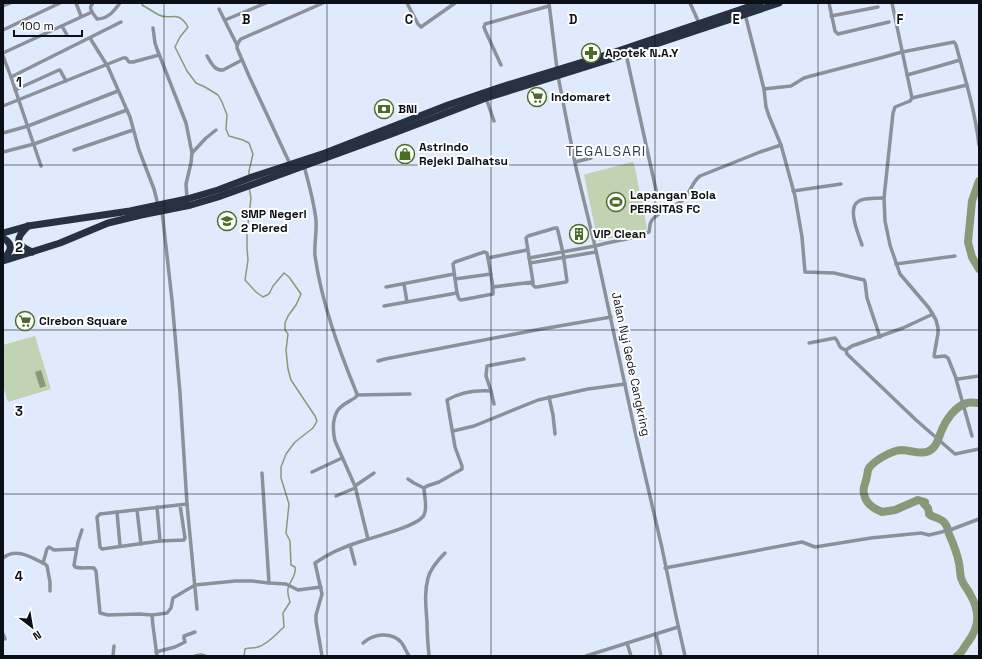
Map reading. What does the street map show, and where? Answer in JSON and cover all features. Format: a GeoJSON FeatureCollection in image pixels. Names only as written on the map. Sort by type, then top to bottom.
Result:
{"type":"FeatureCollection","features":[{"type":"Feature","properties":{"kind":"highway"},"geometry":{"type":"LineString","coordinates":[[3,234],[28,226],[45,223],[130,211],[191,205],[290,164],[397,129],[698,23],[760,4],[779,3]]}},
{"type":"Feature","properties":{"kind":"highway"},"geometry":{"type":"LineString","coordinates":[[254,180],[304,166],[397,129],[448,105],[501,86],[557,73],[626,54],[745,14],[760,4]]}},
{"type":"Feature","properties":{"kind":"highway"},"geometry":{"type":"LineString","coordinates":[[3,260],[32,252],[108,223],[160,208],[187,198],[243,184]]}},
{"type":"Feature","properties":{"kind":"highway"},"geometry":{"type":"LineString","coordinates":[[28,226],[18,239],[23,248],[32,252]]}},
{"type":"Feature","properties":{"kind":"highway"},"geometry":{"type":"LineString","coordinates":[[3,238],[10,243],[11,246],[9,252],[3,260]]}},
{"type":"Feature","properties":{"kind":"street"},"geometry":{"type":"LineString","coordinates":[[3,6],[10,3]]}},
{"type":"Feature","properties":{"kind":"street"},"geometry":{"type":"LineString","coordinates":[[3,30],[60,3]]}},
{"type":"Feature","properties":{"kind":"street"},"geometry":{"type":"LineString","coordinates":[[76,3],[82,16]]}},
{"type":"Feature","properties":{"kind":"street"},"geometry":{"type":"LineString","coordinates":[[93,3],[91,10],[97,19],[104,18],[110,14],[120,3]]}},
{"type":"Feature","properties":{"kind":"street"},"geometry":{"type":"LineString","coordinates":[[225,20],[266,3]]}},
{"type":"Feature","properties":{"kind":"street"},"geometry":{"type":"LineString","coordinates":[[310,3],[312,8]]}},
{"type":"Feature","properties":{"kind":"street"},"geometry":{"type":"LineString","coordinates":[[237,45],[241,39],[323,3]]}},
{"type":"Feature","properties":{"kind":"street"},"geometry":{"type":"LineString","coordinates":[[407,3],[421,27],[455,3]]}},
{"type":"Feature","properties":{"kind":"street"},"geometry":{"type":"LineString","coordinates":[[690,3],[698,23]]}},
{"type":"Feature","properties":{"kind":"street"},"geometry":{"type":"LineString","coordinates":[[829,3],[831,16],[838,34],[889,22]]}},
{"type":"Feature","properties":{"kind":"street"},"geometry":{"type":"LineString","coordinates":[[892,3],[912,98]]}},
{"type":"Feature","properties":{"kind":"street"},"geometry":{"type":"LineString","coordinates":[[501,65],[484,27],[485,24],[549,4]]}},
{"type":"Feature","properties":{"kind":"street","name":"Jalan Nyi Gede Cangkring"},"geometry":{"type":"LineString","coordinates":[[549,4],[557,73],[575,162],[611,317],[685,656]]}},
{"type":"Feature","properties":{"kind":"street"},"geometry":{"type":"LineString","coordinates":[[831,16],[878,7]]}},
{"type":"Feature","properties":{"kind":"street"},"geometry":{"type":"LineString","coordinates":[[219,8],[290,164]]}},
{"type":"Feature","properties":{"kind":"street"},"geometry":{"type":"LineString","coordinates":[[3,53],[92,12]]}},
{"type":"Feature","properties":{"kind":"street"},"geometry":{"type":"LineString","coordinates":[[745,14],[764,89],[766,107],[781,146],[793,191],[802,237],[804,272],[828,273],[864,280],[867,298],[880,337]]}},
{"type":"Feature","properties":{"kind":"street"},"geometry":{"type":"LineString","coordinates":[[11,77],[122,22]]}},
{"type":"Feature","properties":{"kind":"street"},"geometry":{"type":"LineString","coordinates":[[62,26],[67,35]]}},
{"type":"Feature","properties":{"kind":"street"},"geometry":{"type":"LineString","coordinates":[[153,28],[155,43],[159,55],[186,123],[192,153],[186,184],[187,198]]}},
{"type":"Feature","properties":{"kind":"street"},"geometry":{"type":"LineString","coordinates":[[90,38],[107,64],[130,117],[139,150],[160,208],[172,300],[187,504],[198,609]]}},
{"type":"Feature","properties":{"kind":"street"},"geometry":{"type":"LineString","coordinates":[[764,89],[791,86],[804,78],[902,52],[954,42],[967,85],[979,145]]}},
{"type":"Feature","properties":{"kind":"street"},"geometry":{"type":"LineString","coordinates":[[626,54],[658,199]]}},
{"type":"Feature","properties":{"kind":"street"},"geometry":{"type":"LineString","coordinates":[[3,106],[124,58],[126,58],[129,62],[133,62],[159,55]]}},
{"type":"Feature","properties":{"kind":"street"},"geometry":{"type":"LineString","coordinates":[[3,56],[42,166]]}},
{"type":"Feature","properties":{"kind":"street"},"geometry":{"type":"LineString","coordinates":[[207,56],[214,68],[220,71],[242,60]]}},
{"type":"Feature","properties":{"kind":"street"},"geometry":{"type":"LineString","coordinates":[[907,75],[960,60]]}},
{"type":"Feature","properties":{"kind":"street"},"geometry":{"type":"LineString","coordinates":[[15,90],[59,70],[66,81]]}},
{"type":"Feature","properties":{"kind":"street"},"geometry":{"type":"LineString","coordinates":[[967,85],[912,98],[910,101],[901,104],[894,109],[884,198],[885,221],[896,264],[900,274],[933,314],[936,320],[938,328],[937,344],[934,356],[945,356],[948,358],[956,378],[972,436]]}},
{"type":"Feature","properties":{"kind":"street"},"geometry":{"type":"LineString","coordinates":[[3,133],[28,126],[118,91]]}},
{"type":"Feature","properties":{"kind":"street"},"geometry":{"type":"LineString","coordinates":[[486,98],[494,121]]}},
{"type":"Feature","properties":{"kind":"street"},"geometry":{"type":"LineString","coordinates":[[3,152],[34,144],[127,110]]}},
{"type":"Feature","properties":{"kind":"street"},"geometry":{"type":"LineString","coordinates":[[74,150],[133,130]]}},
{"type":"Feature","properties":{"kind":"street"},"geometry":{"type":"LineString","coordinates":[[192,153],[216,130]]}},
{"type":"Feature","properties":{"kind":"street"},"geometry":{"type":"LineString","coordinates":[[529,258],[578,250],[631,238],[649,232],[652,220],[683,200],[687,196],[693,182],[700,176],[760,152],[781,146]]}},
{"type":"Feature","properties":{"kind":"street"},"geometry":{"type":"LineString","coordinates":[[575,162],[591,158]]}},
{"type":"Feature","properties":{"kind":"street"},"geometry":{"type":"LineString","coordinates":[[304,166],[316,220],[314,246],[322,295],[347,369],[358,395]]}},
{"type":"Feature","properties":{"kind":"street"},"geometry":{"type":"LineString","coordinates":[[793,191],[841,184]]}},
{"type":"Feature","properties":{"kind":"street"},"geometry":{"type":"LineString","coordinates":[[862,245],[855,224],[855,206],[860,200],[884,198]]}},
{"type":"Feature","properties":{"kind":"street"},"geometry":{"type":"LineString","coordinates":[[557,228],[564,258],[566,282],[535,287],[533,285],[527,250],[526,238],[557,228]]}},
{"type":"Feature","properties":{"kind":"street"},"geometry":{"type":"LineString","coordinates":[[488,258],[527,250]]}},
{"type":"Feature","properties":{"kind":"street"},"geometry":{"type":"LineString","coordinates":[[578,250],[579,255]]}},
{"type":"Feature","properties":{"kind":"street"},"geometry":{"type":"LineString","coordinates":[[485,252],[487,253],[491,274],[493,287],[492,294],[461,300],[458,298],[453,264],[455,262],[485,252]]}},
{"type":"Feature","properties":{"kind":"street"},"geometry":{"type":"LineString","coordinates":[[530,263],[596,252]]}},
{"type":"Feature","properties":{"kind":"street"},"geometry":{"type":"LineString","coordinates":[[896,264],[955,256]]}},
{"type":"Feature","properties":{"kind":"street"},"geometry":{"type":"LineString","coordinates":[[386,287],[455,277],[491,274]]}},
{"type":"Feature","properties":{"kind":"street"},"geometry":{"type":"LineString","coordinates":[[493,287],[533,282]]}},
{"type":"Feature","properties":{"kind":"street"},"geometry":{"type":"LineString","coordinates":[[404,284],[407,302]]}},
{"type":"Feature","properties":{"kind":"street"},"geometry":{"type":"LineString","coordinates":[[384,306],[457,293]]}},
{"type":"Feature","properties":{"kind":"street"},"geometry":{"type":"LineString","coordinates":[[846,350],[852,346],[903,328],[933,314]]}},
{"type":"Feature","properties":{"kind":"street"},"geometry":{"type":"LineString","coordinates":[[378,361],[611,317]]}},
{"type":"Feature","properties":{"kind":"street"},"geometry":{"type":"LineString","coordinates":[[809,343],[835,338],[837,339],[840,347],[846,350],[847,354],[955,454],[979,449]]}},
{"type":"Feature","properties":{"kind":"street"},"geometry":{"type":"LineString","coordinates":[[494,404],[486,376],[487,366],[524,359]]}},
{"type":"Feature","properties":{"kind":"street"},"geometry":{"type":"LineString","coordinates":[[956,378],[960,380],[979,376]]}},
{"type":"Feature","properties":{"kind":"street"},"geometry":{"type":"LineString","coordinates":[[453,431],[474,426],[538,400],[588,389],[625,384]]}},
{"type":"Feature","properties":{"kind":"street"},"geometry":{"type":"LineString","coordinates":[[424,488],[439,482],[462,469],[455,447],[447,400],[457,395],[483,390],[491,391]]}},
{"type":"Feature","properties":{"kind":"street"},"geometry":{"type":"LineString","coordinates":[[368,539],[355,487],[335,441],[334,429],[336,414],[338,409],[358,395],[410,394]]}},
{"type":"Feature","properties":{"kind":"street"},"geometry":{"type":"LineString","coordinates":[[549,398],[555,434]]}},
{"type":"Feature","properties":{"kind":"street"},"geometry":{"type":"LineString","coordinates":[[312,472],[342,458]]}},
{"type":"Feature","properties":{"kind":"street"},"geometry":{"type":"LineString","coordinates":[[262,473],[269,583]]}},
{"type":"Feature","properties":{"kind":"street"},"geometry":{"type":"LineString","coordinates":[[336,496],[355,487],[374,473]]}},
{"type":"Feature","properties":{"kind":"street"},"geometry":{"type":"LineString","coordinates":[[408,479],[424,488]]}},
{"type":"Feature","properties":{"kind":"street"},"geometry":{"type":"LineString","coordinates":[[322,656],[316,615],[319,602],[322,598],[321,587],[315,564],[350,545],[402,529],[422,518],[424,515],[426,501],[424,488]]}},
{"type":"Feature","properties":{"kind":"street"},"geometry":{"type":"LineString","coordinates":[[180,505],[184,539],[102,549],[100,547],[98,515],[187,504]]}},
{"type":"Feature","properties":{"kind":"street"},"geometry":{"type":"LineString","coordinates":[[157,507],[160,541]]}},
{"type":"Feature","properties":{"kind":"street"},"geometry":{"type":"LineString","coordinates":[[137,510],[141,544]]}},
{"type":"Feature","properties":{"kind":"street"},"geometry":{"type":"LineString","coordinates":[[117,512],[120,546]]}},
{"type":"Feature","properties":{"kind":"street"},"geometry":{"type":"LineString","coordinates":[[666,568],[802,542],[815,547],[871,538],[921,533],[929,535],[950,530],[979,519]]}},
{"type":"Feature","properties":{"kind":"street"},"geometry":{"type":"LineString","coordinates":[[82,530],[76,550],[74,564],[75,567],[94,568],[96,571],[100,613],[108,615],[152,615],[167,613],[171,608],[173,598],[195,585],[252,581],[286,584],[298,590],[321,587]]}},
{"type":"Feature","properties":{"kind":"street"},"geometry":{"type":"LineString","coordinates":[[350,545],[355,564]]}},
{"type":"Feature","properties":{"kind":"street"},"geometry":{"type":"LineString","coordinates":[[43,563],[49,547],[54,550],[76,550]]}},
{"type":"Feature","properties":{"kind":"street"},"geometry":{"type":"LineString","coordinates":[[3,558],[10,554],[23,553],[45,564],[47,566],[50,582],[50,591]]}},
{"type":"Feature","properties":{"kind":"street"},"geometry":{"type":"LineString","coordinates":[[429,656],[425,592],[430,573],[445,553]]}},
{"type":"Feature","properties":{"kind":"street"},"geometry":{"type":"LineString","coordinates":[[152,615],[156,654],[177,647],[185,642],[184,637],[195,632]]}},
{"type":"Feature","properties":{"kind":"street"},"geometry":{"type":"LineString","coordinates":[[586,656],[601,654],[627,643],[678,627]]}},
{"type":"Feature","properties":{"kind":"street"},"geometry":{"type":"LineString","coordinates":[[3,634],[5,639]]}},
{"type":"Feature","properties":{"kind":"street"},"geometry":{"type":"LineString","coordinates":[[363,643],[366,640],[387,634],[402,643],[409,656]]}},
{"type":"Feature","properties":{"kind":"street"},"geometry":{"type":"LineString","coordinates":[[656,634],[661,656]]}},
{"type":"Feature","properties":{"kind":"street"},"geometry":{"type":"LineString","coordinates":[[627,643],[631,656]]}},
{"type":"Feature","properties":{"kind":"street"},"geometry":{"type":"LineString","coordinates":[[113,656],[114,646]]}},
{"type":"Feature","properties":{"kind":"street"},"geometry":{"type":"LineString","coordinates":[[195,656],[205,656]]}},
{"type":"Feature","properties":{"kind":"shaded area","name":"Lapangan Bola PERSITAS FC"},"geometry":{"type":"Polygon","coordinates":[[[632,162],[634,163],[647,228],[645,230],[599,241],[597,238],[584,175],[632,162]]]}},
{"type":"Feature","properties":{"kind":"shaded area"},"geometry":{"type":"Polygon","coordinates":[[[35,336],[51,389],[8,402],[3,386],[3,345],[35,336]]]}},
{"type":"Feature","properties":{"kind":"shaded area"},"geometry":{"type":"Polygon","coordinates":[[[41,370],[46,386],[40,388],[35,372],[41,370]]]}},
{"type":"Feature","properties":{"kind":"waterway"},"geometry":{"type":"LineString","coordinates":[[143,3],[142,5],[159,15],[181,18],[188,27],[180,37],[175,47],[187,71],[196,83],[218,95],[227,115],[226,129],[229,136],[249,143],[253,154],[249,176]]}},
{"type":"Feature","properties":{"kind":"waterway"},"geometry":{"type":"LineString","coordinates":[[979,181],[972,201],[968,242],[972,257],[979,269]]}},
{"type":"Feature","properties":{"kind":"waterway"},"geometry":{"type":"LineString","coordinates":[[244,656],[245,649],[262,646],[284,627],[283,613],[290,602],[288,589],[294,576],[295,567],[291,565],[290,541],[286,533],[289,504],[281,478],[281,467],[286,454],[295,442],[313,428],[317,421],[291,380],[288,369],[286,350],[288,334],[285,330],[285,323],[301,294],[289,277],[284,273],[273,286],[269,294],[263,297],[245,280],[248,260],[247,232],[251,198],[249,187]]}},
{"type":"Feature","properties":{"kind":"waterway"},"geometry":{"type":"LineString","coordinates":[[957,656],[963,650],[975,630],[977,624],[977,612],[976,606],[962,580],[959,563],[947,526],[942,520],[929,514],[928,508],[924,504],[925,502],[918,500],[895,510],[882,512],[868,503],[863,490],[867,479],[868,469],[875,462],[888,454],[901,450],[922,453],[930,451],[936,445],[945,423],[958,407],[967,403],[979,403]]}},
{"type":"Feature","properties":{"kind":"place","name":"Apotek N.A.Y"},"geometry":{"type":"Point","coordinates":[591,53]}},
{"type":"Feature","properties":{"kind":"place","name":"Indomaret"},"geometry":{"type":"Point","coordinates":[537,97]}},
{"type":"Feature","properties":{"kind":"place","name":"BNI"},"geometry":{"type":"Point","coordinates":[384,109]}},
{"type":"Feature","properties":{"kind":"place","name":"Astrindo Rejeki Daihatsu"},"geometry":{"type":"Point","coordinates":[405,154]}},
{"type":"Feature","properties":{"kind":"place","name":"Lapangan Bola PERSITAS FC"},"geometry":{"type":"Point","coordinates":[616,202]}},
{"type":"Feature","properties":{"kind":"place","name":"SMP Negeri 2 Plered"},"geometry":{"type":"Point","coordinates":[227,221]}},
{"type":"Feature","properties":{"kind":"place","name":"VIP Clean"},"geometry":{"type":"Point","coordinates":[579,234]}},
{"type":"Feature","properties":{"kind":"place","name":"Cirebon Square"},"geometry":{"type":"Point","coordinates":[25,321]}},
{"type":"Feature","properties":{"kind":"district","name":"TEGALSARI"},"geometry":{"type":"Point","coordinates":[606,151]}}]}
